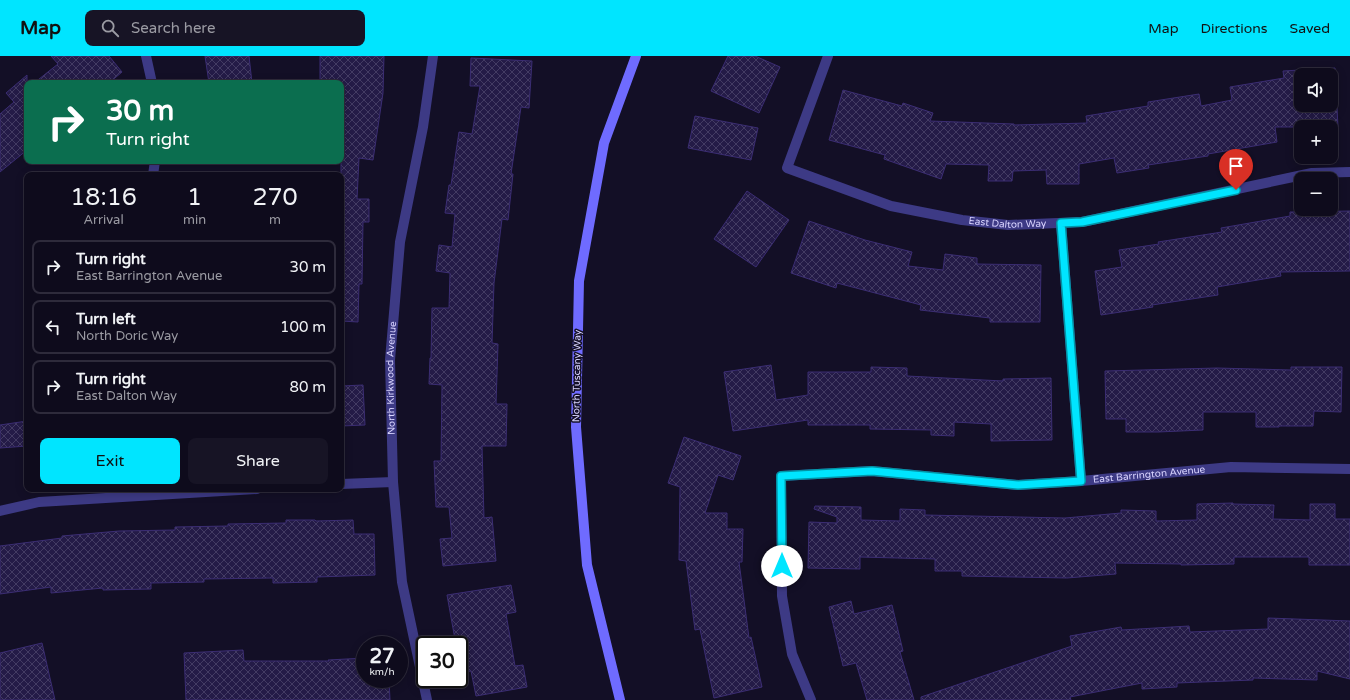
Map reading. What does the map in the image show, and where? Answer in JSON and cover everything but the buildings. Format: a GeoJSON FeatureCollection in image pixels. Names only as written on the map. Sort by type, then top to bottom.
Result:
{"type":"FeatureCollection","features":[{"type":"Feature","properties":{"kind":"street"},"geometry":{"type":"LineString","coordinates":[[146,56],[151,80]]}},
{"type":"Feature","properties":{"kind":"street","name":"North Kirkwood Avenue"},"geometry":{"type":"LineString","coordinates":[[427,700],[402,582],[393,482],[390,360],[400,242],[423,127],[433,56]]}},
{"type":"Feature","properties":{"kind":"street","name":"North Tuscany Way"},"geometry":{"type":"LineString","coordinates":[[620,700],[587,565],[576,427],[579,281],[604,143],[636,56]]}},
{"type":"Feature","properties":{"kind":"street","name":"East Dalton Way"},"geometry":{"type":"LineString","coordinates":[[828,56],[787,168],[891,206],[962,220],[1008,225],[1082,222],[1312,174],[1350,172]]}},
{"type":"Feature","properties":{"kind":"street"},"geometry":{"type":"LineString","coordinates":[[1061,223],[1081,481]]}},
{"type":"Feature","properties":{"kind":"street","name":"East Barrington Avenue"},"geometry":{"type":"LineString","coordinates":[[810,700],[792,654],[782,596],[781,476],[872,471],[1018,485],[1081,481],[1231,467],[1350,469]]}},
{"type":"Feature","properties":{"kind":"street"},"geometry":{"type":"LineString","coordinates":[[344,484],[393,482]]}},
{"type":"Feature","properties":{"kind":"street"},"geometry":{"type":"LineString","coordinates":[[0,511],[39,502],[145,492]]}},
{"type":"Feature","properties":{"kind":"route"},"geometry":{"type":"LineString","coordinates":[[782,566],[781,476],[872,471],[1018,485],[1081,481],[1061,223],[1082,222],[1236,190]]}}]}
